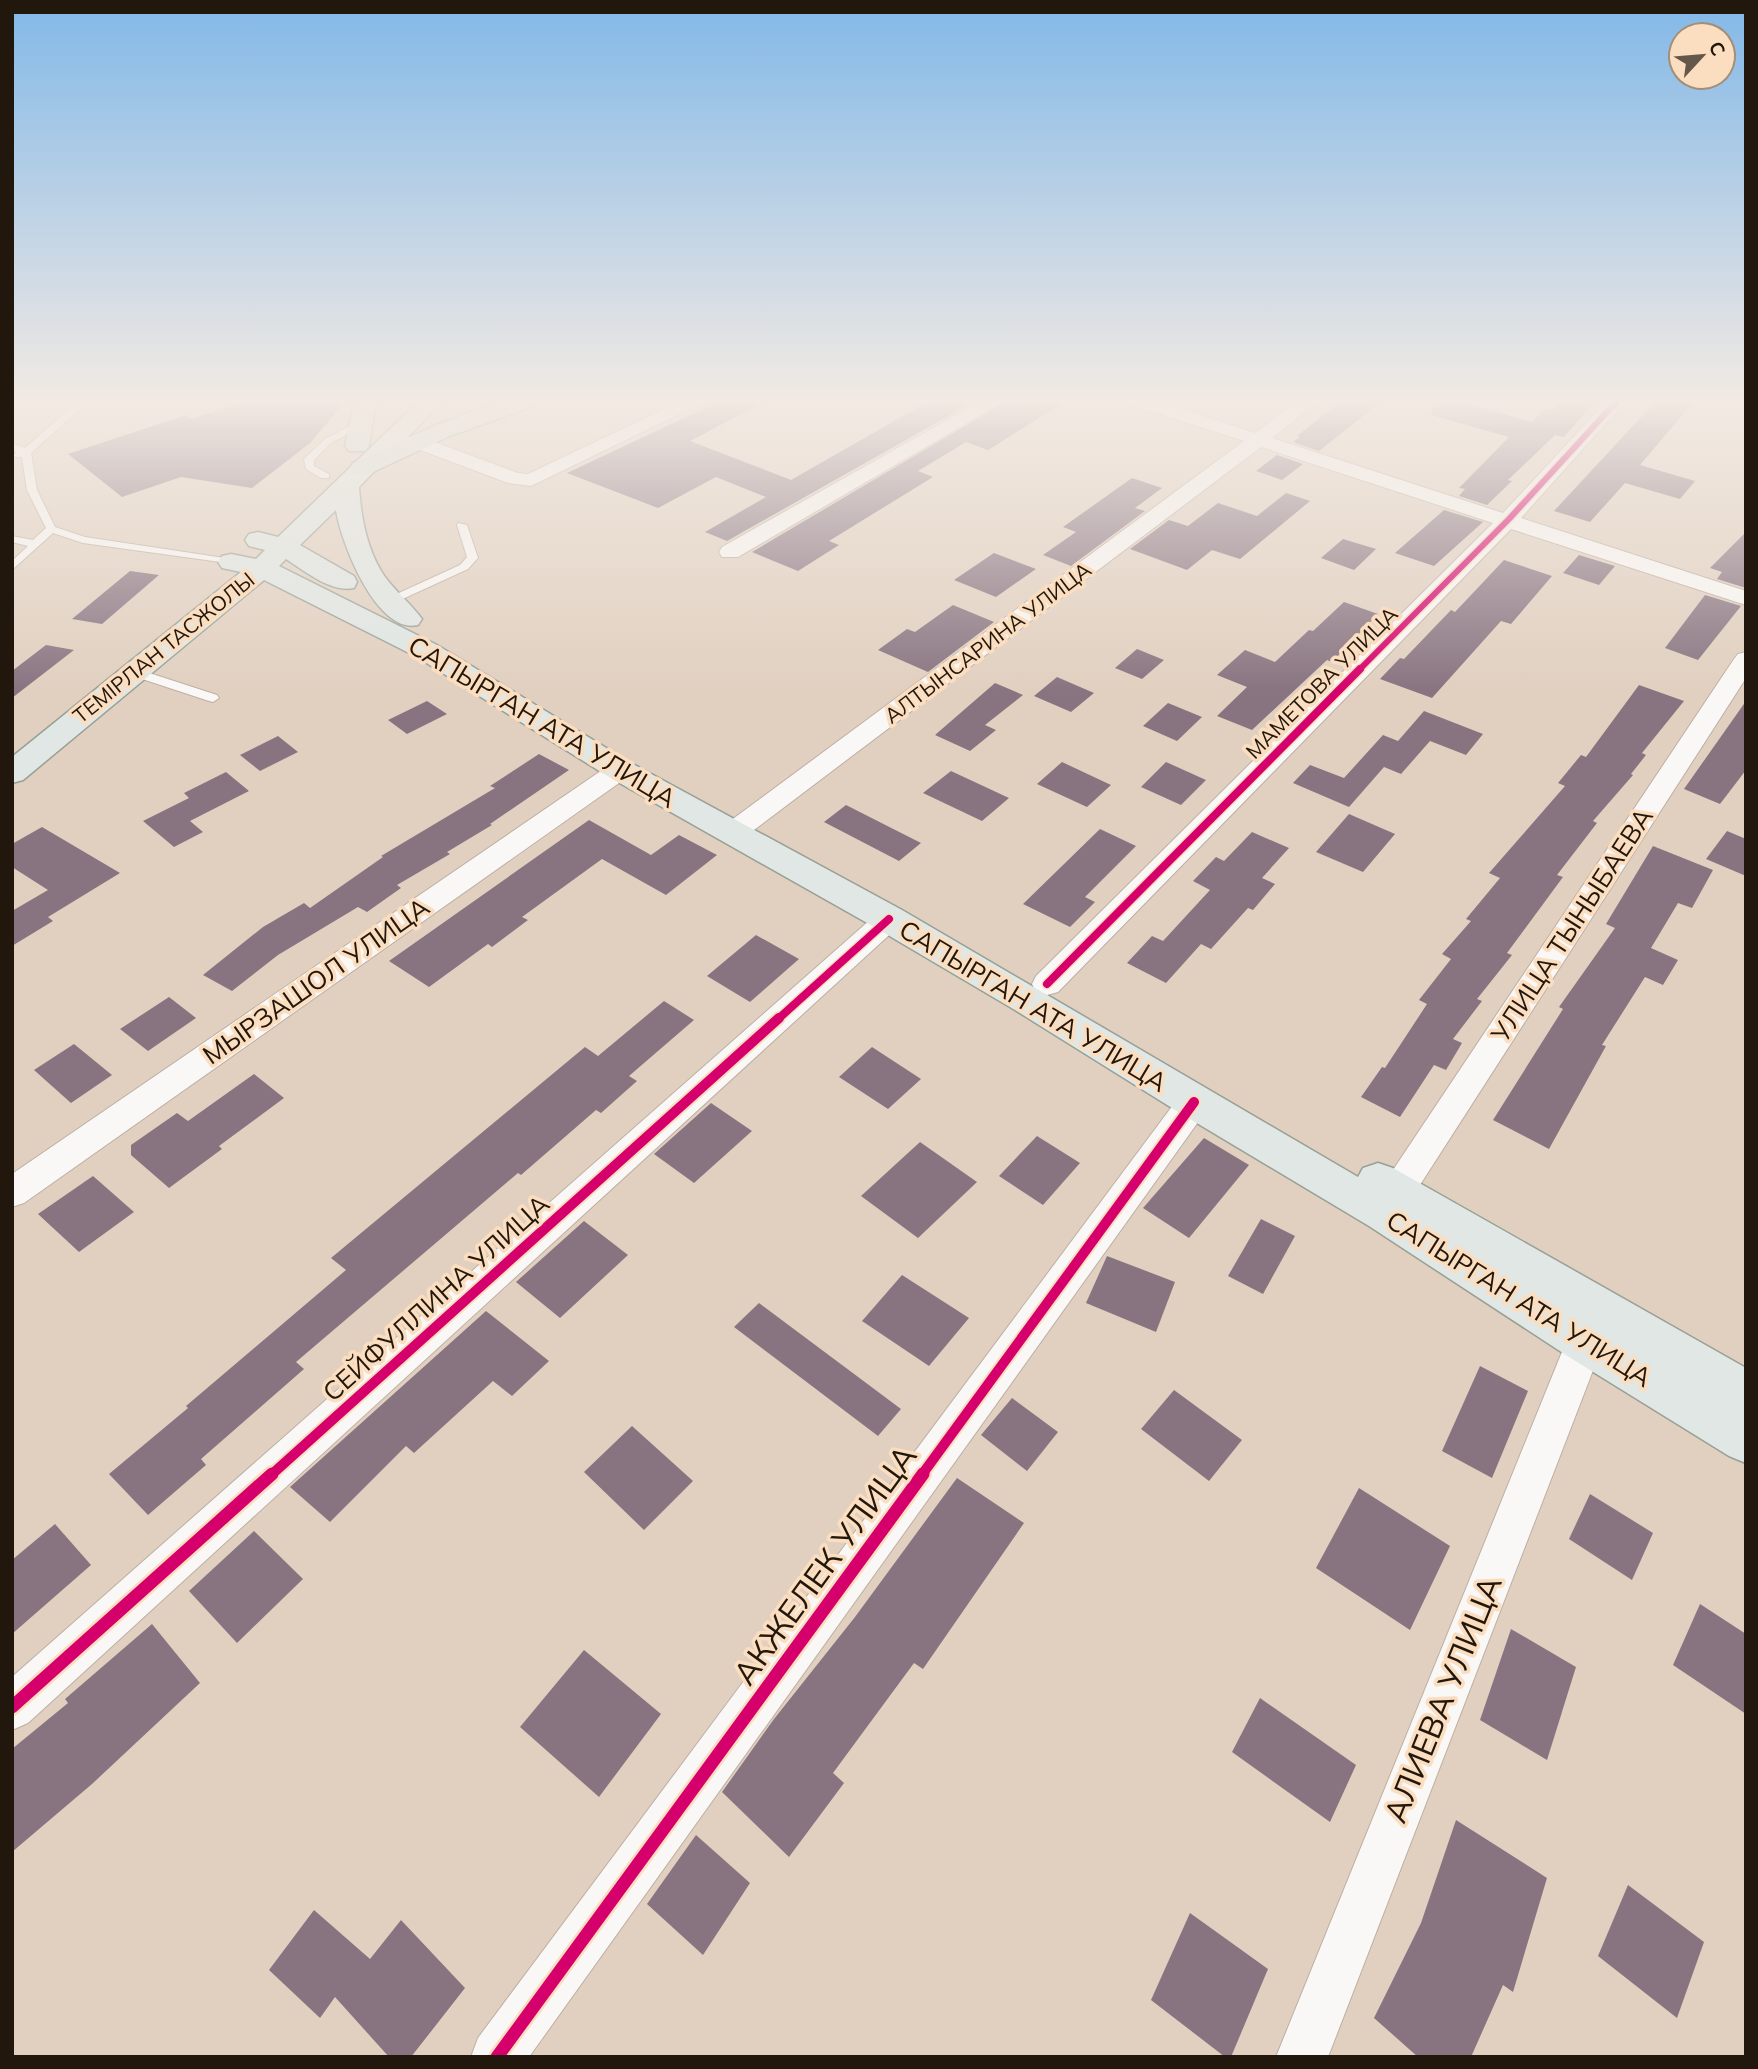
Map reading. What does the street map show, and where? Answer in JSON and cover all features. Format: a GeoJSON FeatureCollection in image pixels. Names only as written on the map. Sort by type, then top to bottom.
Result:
{"type":"FeatureCollection","features":[{"type":"Feature","properties":{"kind":"main road","name":"ТЕМІРЛАН ТАСЖОЛЫ"},"geometry":{"type":"LineString","coordinates":[[12,773],[134,672],[259,554],[310,498]]}},
{"type":"Feature","properties":{"kind":"main road"},"geometry":{"type":"LineString","coordinates":[[348,498],[347,506],[358,549],[372,577],[400,609]]}},
{"type":"Feature","properties":{"kind":"main road","name":"ТЕМІРЛАН ТАСЖОЛЫ"},"geometry":{"type":"LineString","coordinates":[[12,743],[259,554]]}},
{"type":"Feature","properties":{"kind":"main road","name":"САПЫРГАН АТА УЛИЦА"},"geometry":{"type":"LineString","coordinates":[[259,554],[400,609],[646,760],[889,919],[1384,1213],[1585,1342],[1746,1440]]}},
{"type":"Feature","properties":{"kind":"main road","name":"САПЫРГАН АТА УЛИЦА"},"geometry":{"type":"LineString","coordinates":[[259,554],[427,651],[620,770],[744,825],[1047,984],[1397,1192],[1746,1393]]}},
{"type":"Feature","properties":{"kind":"street"},"geometry":{"type":"LineString","coordinates":[[730,552],[826,498]]}},
{"type":"Feature","properties":{"kind":"street","name":"АЛТЫНСАРИНА УЛИЦА"},"geometry":{"type":"LineString","coordinates":[[744,825],[1182,498]]}},
{"type":"Feature","properties":{"kind":"street"},"geometry":{"type":"LineString","coordinates":[[1440,498],[1746,597]]}},
{"type":"Feature","properties":{"kind":"street","name":"МАМЕТОВА УЛИЦА"},"geometry":{"type":"LineString","coordinates":[[1047,984],[1529,498]]}},
{"type":"Feature","properties":{"kind":"street","name":"УЛИЦА ТЫНЫБАЕВА"},"geometry":{"type":"LineString","coordinates":[[1397,1192],[1746,659]]}},
{"type":"Feature","properties":{"kind":"street","name":"МЫРЗАШОЛ УЛИЦА"},"geometry":{"type":"LineString","coordinates":[[12,1193],[620,770]]}},
{"type":"Feature","properties":{"kind":"street","name":"СЕЙФУЛЛИНА УЛИЦА"},"geometry":{"type":"LineString","coordinates":[[12,1707],[889,919]]}},
{"type":"Feature","properties":{"kind":"street","name":"АКЖЕЛЕК УЛИЦА"},"geometry":{"type":"LineString","coordinates":[[497,2057],[1194,1102]]}},
{"type":"Feature","properties":{"kind":"street","name":"АЛИЕВА УЛИЦА"},"geometry":{"type":"LineString","coordinates":[[1302,2057],[1585,1342]]}},
{"type":"Feature","properties":{"kind":"lane"},"geometry":{"type":"LineString","coordinates":[[36,498],[51,529],[83,540],[259,554]]}},
{"type":"Feature","properties":{"kind":"lane"},"geometry":{"type":"LineString","coordinates":[[400,609],[464,567],[473,558],[462,525]]}},
{"type":"Feature","properties":{"kind":"lane"},"geometry":{"type":"LineString","coordinates":[[12,567],[51,529]]}},
{"type":"Feature","properties":{"kind":"lane"},"geometry":{"type":"LineString","coordinates":[[12,539],[35,544]]}},
{"type":"Feature","properties":{"kind":"lane"},"geometry":{"type":"LineString","coordinates":[[134,672],[213,698]]}},
{"type":"Feature","properties":{"kind":"building"},"geometry":{"type":"Polygon","coordinates":[[[631,498],[678,498],[658,508],[631,498]]]}},
{"type":"Feature","properties":{"kind":"building"},"geometry":{"type":"Polygon","coordinates":[[[765,498],[804,498],[727,541],[705,532],[765,498]]]}},
{"type":"Feature","properties":{"kind":"building"},"geometry":{"type":"Polygon","coordinates":[[[844,498],[900,498],[829,541],[839,545],[798,571],[752,552],[844,498]]]}},
{"type":"Feature","properties":{"kind":"building"},"geometry":{"type":"Polygon","coordinates":[[[1104,498],[1149,498],[1135,508],[1145,511],[1071,566],[1043,555],[1076,532],[1063,527],[1104,498]]]}},
{"type":"Feature","properties":{"kind":"building"},"geometry":{"type":"Polygon","coordinates":[[[1280,498],[1300,498],[1310,501],[1240,559],[1212,550],[1187,570],[1130,549],[1169,520],[1188,526],[1218,503],[1257,516],[1280,498]]]}},
{"type":"Feature","properties":{"kind":"building"},"geometry":{"type":"Polygon","coordinates":[[[1464,498],[1495,498],[1487,505],[1464,498]]]}},
{"type":"Feature","properties":{"kind":"building"},"geometry":{"type":"Polygon","coordinates":[[[1566,498],[1612,498],[1590,522],[1554,511],[1566,498]]]}},
{"type":"Feature","properties":{"kind":"building"},"geometry":{"type":"Polygon","coordinates":[[[1444,510],[1483,522],[1434,566],[1395,553],[1444,510]]]}},
{"type":"Feature","properties":{"kind":"building"},"geometry":{"type":"Polygon","coordinates":[[[1746,532],[1746,588],[1717,579],[1722,572],[1710,568],[1746,532]]]}},
{"type":"Feature","properties":{"kind":"building"},"geometry":{"type":"Polygon","coordinates":[[[1343,539],[1376,549],[1354,570],[1321,558],[1343,539]]]}},
{"type":"Feature","properties":{"kind":"building"},"geometry":{"type":"Polygon","coordinates":[[[994,553],[1036,569],[996,597],[954,580],[994,553]]]}},
{"type":"Feature","properties":{"kind":"building"},"geometry":{"type":"Polygon","coordinates":[[[1579,555],[1615,566],[1599,585],[1563,573],[1579,555]]]}},
{"type":"Feature","properties":{"kind":"building"},"geometry":{"type":"Polygon","coordinates":[[[1504,560],[1552,576],[1511,624],[1501,621],[1432,698],[1380,679],[1400,658],[1404,659],[1451,610],[1455,612],[1504,560]]]}},
{"type":"Feature","properties":{"kind":"building"},"geometry":{"type":"Polygon","coordinates":[[[130,571],[159,575],[102,624],[72,619],[130,571]]]}},
{"type":"Feature","properties":{"kind":"building"},"geometry":{"type":"Polygon","coordinates":[[[1705,595],[1741,606],[1698,660],[1665,648],[1705,595]]]}},
{"type":"Feature","properties":{"kind":"building"},"geometry":{"type":"Polygon","coordinates":[[[1344,602],[1378,614],[1332,662],[1327,660],[1252,730],[1217,716],[1247,687],[1217,675],[1245,650],[1275,662],[1344,602]]]}},
{"type":"Feature","properties":{"kind":"building"},"geometry":{"type":"Polygon","coordinates":[[[953,605],[994,622],[928,672],[878,650],[907,629],[915,632],[953,605]]]}},
{"type":"Feature","properties":{"kind":"building"},"geometry":{"type":"Polygon","coordinates":[[[46,645],[74,650],[12,698],[12,671],[46,645]]]}},
{"type":"Feature","properties":{"kind":"building"},"geometry":{"type":"Polygon","coordinates":[[[1137,649],[1164,660],[1142,679],[1115,668],[1137,649]]]}},
{"type":"Feature","properties":{"kind":"building"},"geometry":{"type":"Polygon","coordinates":[[[1057,677],[1094,693],[1071,712],[1034,696],[1057,677]]]}},
{"type":"Feature","properties":{"kind":"building"},"geometry":{"type":"Polygon","coordinates":[[[995,683],[1023,695],[985,725],[996,730],[970,751],[935,735],[995,683]]]}},
{"type":"Feature","properties":{"kind":"building"},"geometry":{"type":"Polygon","coordinates":[[[1639,685],[1684,701],[1642,753],[1646,755],[1631,774],[1633,775],[1593,821],[1597,823],[1557,875],[1563,877],[1507,953],[1512,955],[1477,999],[1482,1001],[1453,1039],[1462,1043],[1446,1070],[1434,1065],[1400,1117],[1361,1097],[1382,1067],[1385,1068],[1427,1004],[1419,1000],[1451,959],[1442,954],[1471,921],[1466,919],[1500,878],[1489,873],[1565,786],[1558,783],[1581,755],[1586,757],[1639,685]]]}},
{"type":"Feature","properties":{"kind":"building"},"geometry":{"type":"Polygon","coordinates":[[[427,701],[447,714],[407,734],[388,720],[427,701]]]}},
{"type":"Feature","properties":{"kind":"building"},"geometry":{"type":"Polygon","coordinates":[[[1746,701],[1746,770],[1720,804],[1684,789],[1746,701]]]}},
{"type":"Feature","properties":{"kind":"building"},"geometry":{"type":"Polygon","coordinates":[[[1168,703],[1202,717],[1177,741],[1143,726],[1168,703]]]}},
{"type":"Feature","properties":{"kind":"building"},"geometry":{"type":"Polygon","coordinates":[[[1424,711],[1483,734],[1466,755],[1430,741],[1401,774],[1384,767],[1349,807],[1293,783],[1310,765],[1344,778],[1383,735],[1398,741],[1424,711]]]}},
{"type":"Feature","properties":{"kind":"building"},"geometry":{"type":"Polygon","coordinates":[[[278,736],[298,752],[260,771],[240,755],[278,736]]]}},
{"type":"Feature","properties":{"kind":"building"},"geometry":{"type":"Polygon","coordinates":[[[539,754],[569,770],[490,824],[492,825],[447,852],[450,854],[397,885],[401,888],[367,912],[358,907],[278,955],[232,991],[203,975],[263,927],[304,903],[310,908],[383,857],[381,856],[495,788],[490,786],[539,754]]]}},
{"type":"Feature","properties":{"kind":"building"},"geometry":{"type":"Polygon","coordinates":[[[1062,762],[1111,785],[1087,807],[1037,784],[1062,762]]]}},
{"type":"Feature","properties":{"kind":"building"},"geometry":{"type":"Polygon","coordinates":[[[1166,762],[1206,780],[1181,805],[1141,787],[1166,762]]]}},
{"type":"Feature","properties":{"kind":"building"},"geometry":{"type":"Polygon","coordinates":[[[951,771],[1009,798],[982,821],[923,793],[951,771]]]}},
{"type":"Feature","properties":{"kind":"building"},"geometry":{"type":"Polygon","coordinates":[[[226,772],[249,791],[190,821],[203,832],[174,847],[143,821],[189,798],[184,793],[226,772]]]}},
{"type":"Feature","properties":{"kind":"building"},"geometry":{"type":"Polygon","coordinates":[[[846,805],[921,843],[899,861],[824,822],[846,805]]]}},
{"type":"Feature","properties":{"kind":"building"},"geometry":{"type":"Polygon","coordinates":[[[1349,814],[1395,834],[1363,872],[1316,852],[1349,814]]]}},
{"type":"Feature","properties":{"kind":"building"},"geometry":{"type":"Polygon","coordinates":[[[589,820],[651,855],[679,835],[717,855],[666,895],[602,859],[522,917],[528,920],[492,947],[488,944],[429,987],[389,961],[589,820]]]}},
{"type":"Feature","properties":{"kind":"building"},"geometry":{"type":"Polygon","coordinates":[[[42,827],[120,873],[48,917],[53,921],[12,946],[12,911],[48,890],[12,867],[12,844],[42,827]]]}},
{"type":"Feature","properties":{"kind":"building"},"geometry":{"type":"Polygon","coordinates":[[[1100,829],[1136,846],[1085,897],[1095,902],[1070,927],[1023,904],[1100,829]]]}},
{"type":"Feature","properties":{"kind":"building"},"geometry":{"type":"Polygon","coordinates":[[[1727,831],[1746,839],[1746,876],[1706,859],[1727,831]]]}},
{"type":"Feature","properties":{"kind":"building"},"geometry":{"type":"Polygon","coordinates":[[[1252,832],[1289,848],[1262,878],[1275,884],[1253,910],[1248,908],[1211,949],[1201,944],[1166,983],[1127,963],[1152,936],[1163,941],[1210,890],[1193,881],[1216,857],[1224,861],[1252,832]]]}},
{"type":"Feature","properties":{"kind":"building"},"geometry":{"type":"Polygon","coordinates":[[[1653,846],[1713,870],[1692,908],[1678,903],[1651,948],[1678,960],[1663,985],[1645,977],[1602,1045],[1606,1046],[1549,1149],[1493,1120],[1563,1009],[1559,1007],[1615,928],[1606,924],[1653,846]]]}},
{"type":"Feature","properties":{"kind":"building"},"geometry":{"type":"Polygon","coordinates":[[[756,935],[799,959],[750,1002],[707,976],[756,935]]]}},
{"type":"Feature","properties":{"kind":"building"},"geometry":{"type":"Polygon","coordinates":[[[169,997],[196,1018],[148,1051],[120,1029],[169,997]]]}},
{"type":"Feature","properties":{"kind":"building"},"geometry":{"type":"Polygon","coordinates":[[[664,1001],[694,1020],[629,1076],[637,1081],[601,1113],[596,1110],[521,1175],[518,1173],[296,1362],[304,1369],[201,1459],[206,1465],[148,1515],[109,1474],[346,1270],[331,1258],[585,1047],[598,1056],[664,1001]]]}},
{"type":"Feature","properties":{"kind":"building"},"geometry":{"type":"Polygon","coordinates":[[[74,1044],[112,1075],[71,1103],[34,1070],[74,1044]]]}},
{"type":"Feature","properties":{"kind":"building"},"geometry":{"type":"Polygon","coordinates":[[[872,1047],[921,1079],[888,1109],[839,1077],[872,1047]]]}},
{"type":"Feature","properties":{"kind":"building"},"geometry":{"type":"Polygon","coordinates":[[[254,1074],[284,1098],[219,1146],[222,1149],[169,1188],[131,1155],[131,1145],[177,1113],[188,1121],[254,1074]]]}},
{"type":"Feature","properties":{"kind":"building"},"geometry":{"type":"Polygon","coordinates":[[[711,1103],[752,1131],[694,1183],[654,1154],[711,1103]]]}},
{"type":"Feature","properties":{"kind":"building"},"geometry":{"type":"Polygon","coordinates":[[[1037,1136],[1080,1163],[1043,1205],[999,1176],[1037,1136]]]}},
{"type":"Feature","properties":{"kind":"building"},"geometry":{"type":"Polygon","coordinates":[[[1204,1138],[1249,1165],[1189,1238],[1143,1208],[1204,1138]]]}},
{"type":"Feature","properties":{"kind":"building"},"geometry":{"type":"Polygon","coordinates":[[[920,1142],[977,1182],[918,1238],[861,1196],[920,1142]]]}},
{"type":"Feature","properties":{"kind":"building"},"geometry":{"type":"Polygon","coordinates":[[[93,1176],[134,1212],[79,1252],[38,1214],[93,1176]]]}},
{"type":"Feature","properties":{"kind":"building"},"geometry":{"type":"Polygon","coordinates":[[[1261,1219],[1295,1236],[1263,1294],[1228,1276],[1261,1219]]]}},
{"type":"Feature","properties":{"kind":"building"},"geometry":{"type":"Polygon","coordinates":[[[584,1221],[628,1255],[560,1318],[516,1282],[584,1221]]]}},
{"type":"Feature","properties":{"kind":"building"},"geometry":{"type":"Polygon","coordinates":[[[1107,1256],[1175,1282],[1156,1332],[1086,1303],[1107,1256]]]}},
{"type":"Feature","properties":{"kind":"building"},"geometry":{"type":"Polygon","coordinates":[[[902,1275],[969,1318],[929,1366],[862,1321],[902,1275]]]}},
{"type":"Feature","properties":{"kind":"building"},"geometry":{"type":"Polygon","coordinates":[[[759,1303],[901,1409],[878,1436],[734,1327],[759,1303]]]}},
{"type":"Feature","properties":{"kind":"building"},"geometry":{"type":"Polygon","coordinates":[[[486,1311],[549,1361],[512,1396],[493,1381],[414,1453],[406,1446],[330,1522],[290,1487],[486,1311]]]}},
{"type":"Feature","properties":{"kind":"building"},"geometry":{"type":"Polygon","coordinates":[[[1480,1366],[1528,1391],[1492,1478],[1442,1451],[1480,1366]]]}},
{"type":"Feature","properties":{"kind":"building"},"geometry":{"type":"Polygon","coordinates":[[[1174,1390],[1242,1440],[1209,1481],[1141,1429],[1174,1390]]]}},
{"type":"Feature","properties":{"kind":"building"},"geometry":{"type":"Polygon","coordinates":[[[1012,1398],[1058,1432],[1027,1471],[981,1435],[1012,1398]]]}},
{"type":"Feature","properties":{"kind":"building"},"geometry":{"type":"Polygon","coordinates":[[[632,1426],[693,1481],[644,1530],[584,1472],[632,1426]]]}},
{"type":"Feature","properties":{"kind":"building"},"geometry":{"type":"Polygon","coordinates":[[[957,1478],[1024,1523],[923,1669],[914,1663],[833,1773],[844,1783],[789,1857],[722,1792],[774,1719],[855,1617],[957,1478]]]}},
{"type":"Feature","properties":{"kind":"building"},"geometry":{"type":"Polygon","coordinates":[[[1359,1488],[1450,1546],[1410,1630],[1316,1568],[1359,1488]]]}},
{"type":"Feature","properties":{"kind":"building"},"geometry":{"type":"Polygon","coordinates":[[[1590,1494],[1653,1533],[1632,1580],[1569,1539],[1590,1494]]]}},
{"type":"Feature","properties":{"kind":"building"},"geometry":{"type":"Polygon","coordinates":[[[55,1524],[91,1565],[12,1634],[12,1560],[55,1524]]]}},
{"type":"Feature","properties":{"kind":"building"},"geometry":{"type":"Polygon","coordinates":[[[254,1531],[303,1579],[237,1643],[189,1591],[254,1531]]]}},
{"type":"Feature","properties":{"kind":"building"},"geometry":{"type":"Polygon","coordinates":[[[1700,1604],[1746,1634],[1746,1714],[1673,1665],[1700,1604]]]}},
{"type":"Feature","properties":{"kind":"building"},"geometry":{"type":"Polygon","coordinates":[[[152,1624],[200,1683],[92,1784],[12,1852],[12,1749],[68,1703],[65,1699],[152,1624]]]}},
{"type":"Feature","properties":{"kind":"building"},"geometry":{"type":"Polygon","coordinates":[[[1511,1629],[1576,1667],[1547,1760],[1480,1720],[1511,1629]]]}},
{"type":"Feature","properties":{"kind":"building"},"geometry":{"type":"Polygon","coordinates":[[[584,1650],[661,1714],[599,1797],[520,1727],[584,1650]]]}},
{"type":"Feature","properties":{"kind":"building"},"geometry":{"type":"Polygon","coordinates":[[[1260,1698],[1356,1765],[1330,1822],[1232,1752],[1260,1698]]]}},
{"type":"Feature","properties":{"kind":"building"},"geometry":{"type":"Polygon","coordinates":[[[1456,1820],[1547,1878],[1513,1992],[1503,1985],[1471,2057],[1418,2057],[1374,2018],[1421,1923],[1456,1820]]]}},
{"type":"Feature","properties":{"kind":"building"},"geometry":{"type":"Polygon","coordinates":[[[696,1835],[750,1883],[703,1955],[647,1904],[696,1835]]]}},
{"type":"Feature","properties":{"kind":"building"},"geometry":{"type":"Polygon","coordinates":[[[1628,1885],[1704,1942],[1677,2018],[1598,1956],[1628,1885]]]}},
{"type":"Feature","properties":{"kind":"building"},"geometry":{"type":"Polygon","coordinates":[[[314,1910],[370,1959],[401,1920],[465,1988],[411,2057],[389,2057],[335,1997],[320,2018],[269,1970],[314,1910]]]}},
{"type":"Feature","properties":{"kind":"building"},"geometry":{"type":"Polygon","coordinates":[[[1190,1913],[1268,1969],[1231,2057],[1225,2057],[1151,2000],[1190,1913]]]}},
{"type":"Feature","properties":{"kind":"cycle path"},"geometry":{"type":"LineString","coordinates":[[1047,984],[1529,498]]}},
{"type":"Feature","properties":{"kind":"cycle path"},"geometry":{"type":"LineString","coordinates":[[12,1707],[889,919]]}},
{"type":"Feature","properties":{"kind":"cycle path"},"geometry":{"type":"LineString","coordinates":[[497,2057],[1194,1102]]}}]}
